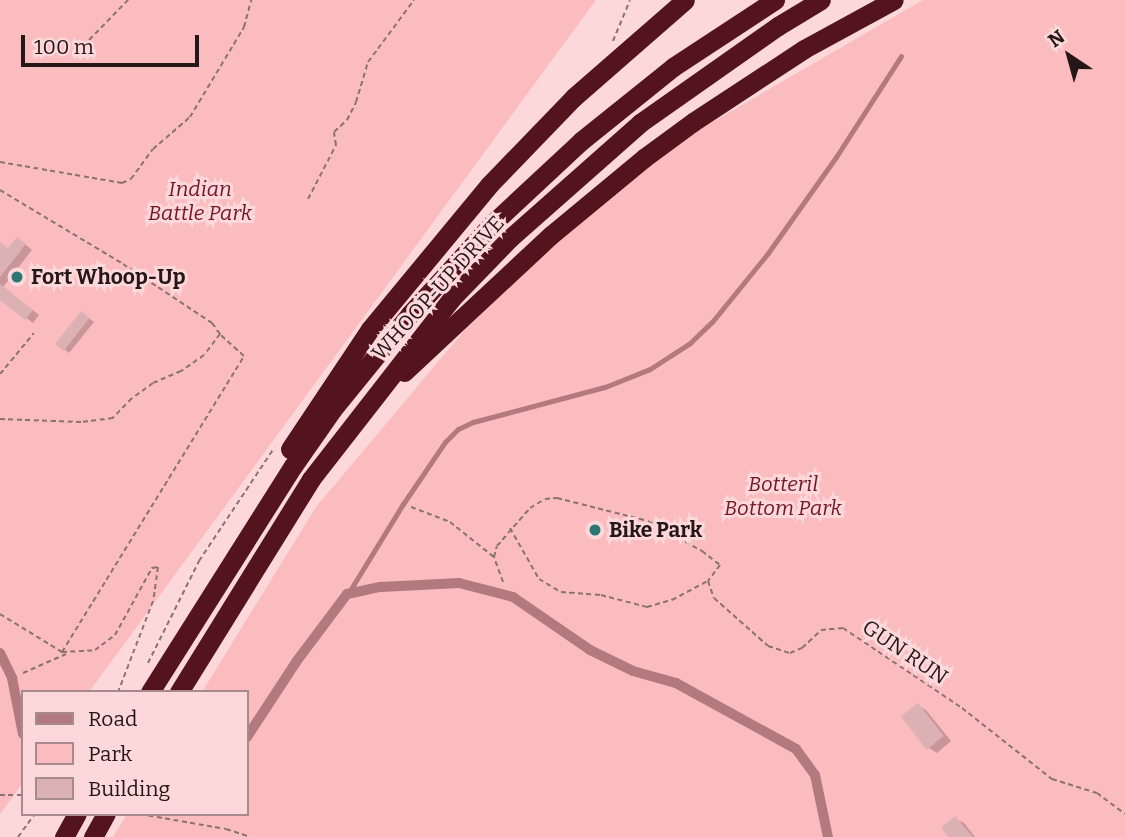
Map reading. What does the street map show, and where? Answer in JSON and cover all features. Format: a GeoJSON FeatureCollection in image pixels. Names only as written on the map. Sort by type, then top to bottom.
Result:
{"type":"FeatureCollection","features":[{"type":"Feature","properties":{"kind":"highway"},"geometry":{"type":"LineString","coordinates":[[149,690],[210,577],[331,384],[370,329],[497,176],[574,97],[685,0]]}},
{"type":"Feature","properties":{"kind":"highway","name":"WHOOP-UP DRIVE"},"geometry":{"type":"LineString","coordinates":[[149,690],[293,466],[332,410],[410,314],[491,225],[581,141],[673,67],[775,0]]}},
{"type":"Feature","properties":{"kind":"highway","name":"WHOOP-UP DRIVE"},"geometry":{"type":"LineString","coordinates":[[180,690],[276,533],[353,421],[452,298],[509,239],[593,161],[683,90],[821,0]]}},
{"type":"Feature","properties":{"kind":"highway"},"geometry":{"type":"LineString","coordinates":[[353,421],[551,235],[644,158],[693,122],[804,50],[894,0]]}},
{"type":"Feature","properties":{"kind":"highway"},"geometry":{"type":"LineString","coordinates":[[64,837],[76,816]]}},
{"type":"Feature","properties":{"kind":"highway"},"geometry":{"type":"LineString","coordinates":[[93,837],[105,816]]}},
{"type":"Feature","properties":{"kind":"street"},"geometry":{"type":"LineString","coordinates":[[248,736],[347,594],[382,587],[442,582],[496,591],[531,607],[590,650],[633,671],[676,683],[796,749],[815,775],[828,837]]}},
{"type":"Feature","properties":{"kind":"street"},"geometry":{"type":"LineString","coordinates":[[0,653],[12,678],[21,724]]}},
{"type":"Feature","properties":{"kind":"lane"},"geometry":{"type":"LineString","coordinates":[[347,594],[403,504],[445,442],[458,429],[472,422],[605,387],[650,369],[690,343],[712,322],[768,253],[836,157],[901,56]]}},
{"type":"Feature","properties":{"kind":"path"},"geometry":{"type":"LineString","coordinates":[[89,40],[128,0]]}},
{"type":"Feature","properties":{"kind":"path"},"geometry":{"type":"LineString","coordinates":[[0,162],[122,183],[131,179],[153,149],[190,117],[244,27],[251,0]]}},
{"type":"Feature","properties":{"kind":"path"},"geometry":{"type":"LineString","coordinates":[[308,199],[336,145],[334,132],[347,120],[356,102],[368,62],[414,0]]}},
{"type":"Feature","properties":{"kind":"path"},"geometry":{"type":"LineString","coordinates":[[611,45],[630,0]]}},
{"type":"Feature","properties":{"kind":"path"},"geometry":{"type":"LineString","coordinates":[[0,190],[123,264],[212,323],[244,356],[62,652]]}},
{"type":"Feature","properties":{"kind":"path"},"geometry":{"type":"LineString","coordinates":[[0,374],[34,333]]}},
{"type":"Feature","properties":{"kind":"path"},"geometry":{"type":"LineString","coordinates":[[0,419],[81,422],[113,418],[132,398],[153,383],[181,371],[204,355],[220,334]]}},
{"type":"Feature","properties":{"kind":"path"},"geometry":{"type":"LineString","coordinates":[[494,557],[497,546],[510,528],[530,508],[545,499],[556,498],[648,521],[702,551],[720,565],[708,581],[672,600],[646,607],[601,595],[561,592],[539,579],[510,528]]}},
{"type":"Feature","properties":{"kind":"path"},"geometry":{"type":"LineString","coordinates":[[403,504],[450,522],[494,557],[504,585],[496,591]]}},
{"type":"Feature","properties":{"kind":"path"},"geometry":{"type":"LineString","coordinates":[[0,614],[62,652],[84,653],[109,641],[152,568],[158,566],[153,601],[119,690]]}},
{"type":"Feature","properties":{"kind":"path","name":"GUN RUN"},"geometry":{"type":"LineString","coordinates":[[708,581],[714,598],[768,646],[790,653],[802,648],[821,630],[843,628],[962,708],[1052,779],[1097,793],[1125,814]]}},
{"type":"Feature","properties":{"kind":"path"},"geometry":{"type":"LineString","coordinates":[[12,678],[67,653]]}},
{"type":"Feature","properties":{"kind":"path"},"geometry":{"type":"LineString","coordinates":[[0,794],[21,795]]}},
{"type":"Feature","properties":{"kind":"path"},"geometry":{"type":"LineString","coordinates":[[18,837],[34,816]]}},
{"type":"Feature","properties":{"kind":"path"},"geometry":{"type":"LineString","coordinates":[[151,816],[226,829],[250,837]]}},
{"type":"Feature","properties":{"kind":"green space","name":"Indian Battle Park"},"geometry":{"type":"Polygon","coordinates":[[[0,0],[596,0],[90,690],[21,690],[21,786],[0,814],[0,0]]]}},
{"type":"Feature","properties":{"kind":"green space","name":"Botteril Bottom Park"},"geometry":{"type":"Polygon","coordinates":[[[923,0],[1125,0],[1125,837],[113,837],[126,816],[248,816],[248,690],[203,690],[316,507],[464,331],[628,171],[923,0]]]}},
{"type":"Feature","properties":{"kind":"building"},"geometry":{"type":"Polygon","coordinates":[[[17,237],[26,244],[0,277],[0,242],[8,248],[17,237]]]}},
{"type":"Feature","properties":{"kind":"building"},"geometry":{"type":"Polygon","coordinates":[[[0,284],[33,310],[25,320],[0,300],[0,284]]]}},
{"type":"Feature","properties":{"kind":"building"},"geometry":{"type":"Polygon","coordinates":[[[81,311],[90,318],[64,351],[55,344],[81,311]]]}},
{"type":"Feature","properties":{"kind":"building"},"geometry":{"type":"Polygon","coordinates":[[[918,703],[944,736],[927,750],[901,717],[918,703]]]}},
{"type":"Feature","properties":{"kind":"building"},"geometry":{"type":"Polygon","coordinates":[[[955,816],[973,837],[948,837],[941,828],[955,816]]]}},
{"type":"Feature","properties":{"kind":"place","name":"Fort Whoop-Up"},"geometry":{"type":"Point","coordinates":[17,277]}},
{"type":"Feature","properties":{"kind":"place","name":"Bike Park"},"geometry":{"type":"Point","coordinates":[595,530]}}]}
